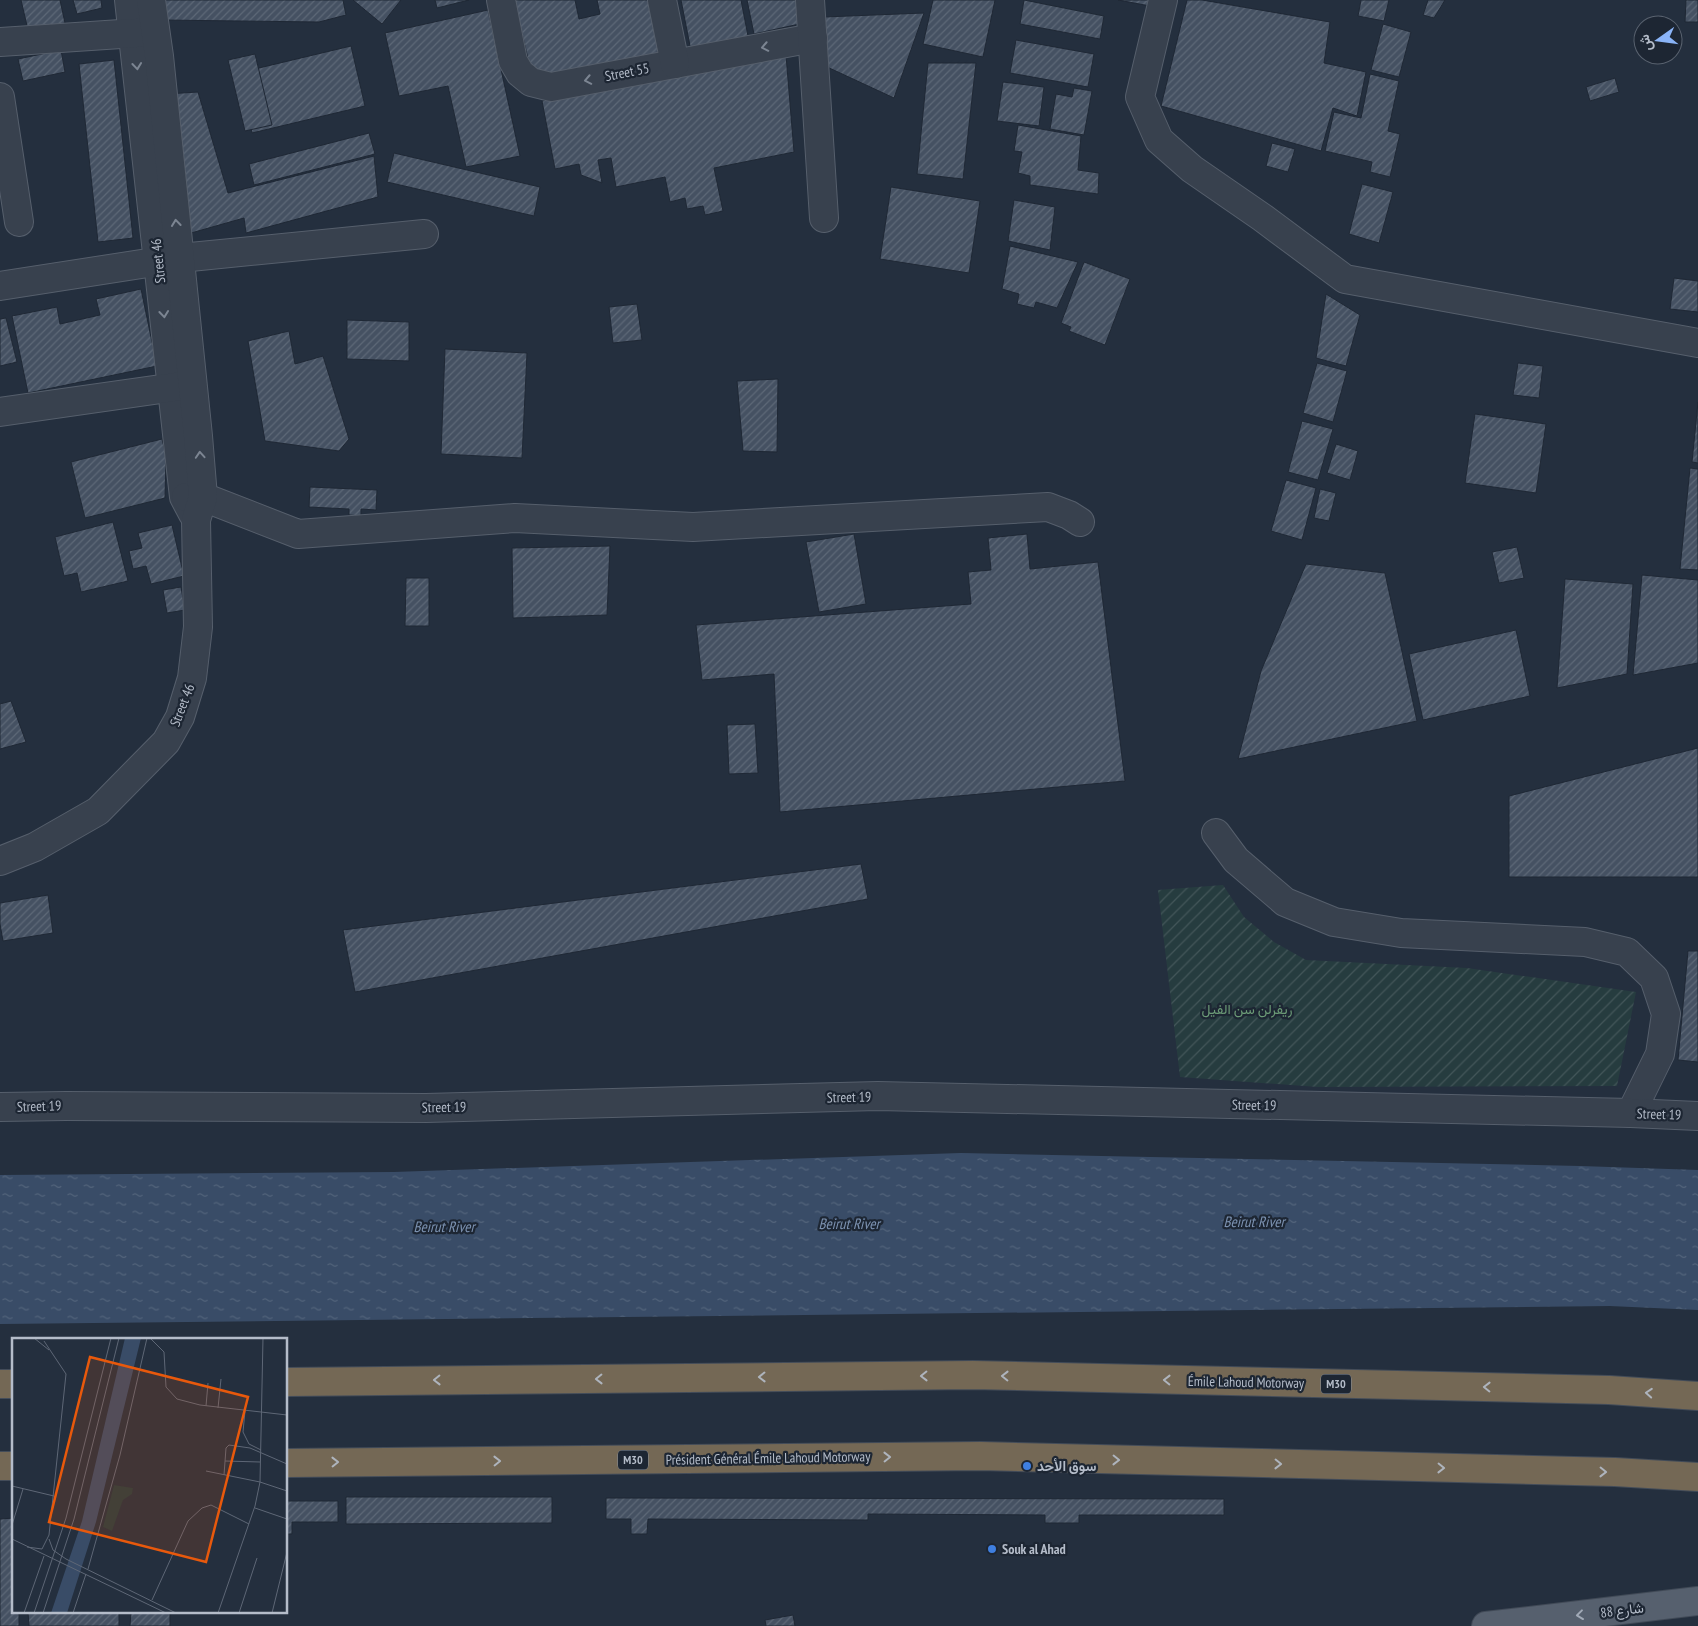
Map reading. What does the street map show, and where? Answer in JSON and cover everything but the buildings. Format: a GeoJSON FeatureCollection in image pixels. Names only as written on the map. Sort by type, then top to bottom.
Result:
{"type":"FeatureCollection","features":[{"type":"Feature","properties":{"kind":"highway","name":"Émile Lahoud Motorway"},"geometry":{"type":"LineString","coordinates":[[288,1382],[973,1375],[1609,1390],[1698,1396]]}},
{"type":"Feature","properties":{"kind":"highway","name":"Président Général Émile Lahoud Motorway"},"geometry":{"type":"LineString","coordinates":[[288,1463],[980,1456],[1615,1472],[1698,1477]]}},
{"type":"Feature","properties":{"kind":"main road","name":"شارع 88"},"geometry":{"type":"LineString","coordinates":[[1486,1626],[1698,1601]]}},
{"type":"Feature","properties":{"kind":"street","name":"Street 46"},"geometry":{"type":"LineString","coordinates":[[129,0],[144,32]]}},
{"type":"Feature","properties":{"kind":"street","name":"Street 46"},"geometry":{"type":"LineString","coordinates":[[0,861],[35,847],[98,811],[166,742],[180,717],[192,678],[198,627],[194,505],[144,32],[151,0]]}},
{"type":"Feature","properties":{"kind":"street","name":"Street 55"},"geometry":{"type":"LineString","coordinates":[[501,0],[514,61],[520,73],[531,82],[551,86],[812,38]]}},
{"type":"Feature","properties":{"kind":"street"},"geometry":{"type":"LineString","coordinates":[[662,0],[675,64]]}},
{"type":"Feature","properties":{"kind":"street"},"geometry":{"type":"LineString","coordinates":[[810,0],[824,218]]}},
{"type":"Feature","properties":{"kind":"street"},"geometry":{"type":"LineString","coordinates":[[1163,0],[1140,97],[1159,140],[1192,169],[1263,218],[1345,279],[1698,344]]}},
{"type":"Feature","properties":{"kind":"street"},"geometry":{"type":"LineString","coordinates":[[0,42],[144,32]]}},
{"type":"Feature","properties":{"kind":"street"},"geometry":{"type":"LineString","coordinates":[[0,97],[19,222]]}},
{"type":"Feature","properties":{"kind":"street"},"geometry":{"type":"LineString","coordinates":[[0,286],[169,259],[424,234]]}},
{"type":"Feature","properties":{"kind":"street"},"geometry":{"type":"LineString","coordinates":[[0,412],[182,385]]}},
{"type":"Feature","properties":{"kind":"street"},"geometry":{"type":"LineString","coordinates":[[194,505],[298,534],[515,518],[692,527],[1048,508],[1069,515],[1080,522]]}},
{"type":"Feature","properties":{"kind":"street"},"geometry":{"type":"LineString","coordinates":[[1216,833],[1236,860],[1285,902],[1334,922],[1401,933],[1585,942],[1627,952],[1654,978],[1666,1014],[1660,1054],[1631,1113]]}},
{"type":"Feature","properties":{"kind":"street","name":"Street 19"},"geometry":{"type":"LineString","coordinates":[[0,1108],[66,1106],[426,1108],[878,1096],[1698,1116]]}},
{"type":"Feature","properties":{"kind":"green space","name":"ريفرلن سن الفيل"},"geometry":{"type":"Polygon","coordinates":[[[1223,885],[1244,917],[1274,942],[1306,960],[1467,968],[1636,992],[1617,1086],[1318,1087],[1180,1077],[1158,890],[1223,885]]]}},
{"type":"Feature","properties":{"kind":"water","name":"Beirut River"},"geometry":{"type":"Polygon","coordinates":[[[961,1153],[1698,1170],[1698,1310],[1610,1306],[0,1324],[0,1175],[394,1172],[961,1153]]]}},
{"type":"Feature","properties":{"kind":"place","name":"سوق الأحد"},"geometry":{"type":"Point","coordinates":[1027,1466]}},
{"type":"Feature","properties":{"kind":"place","name":"Souk al Ahad"},"geometry":{"type":"Point","coordinates":[992,1549]}}]}
